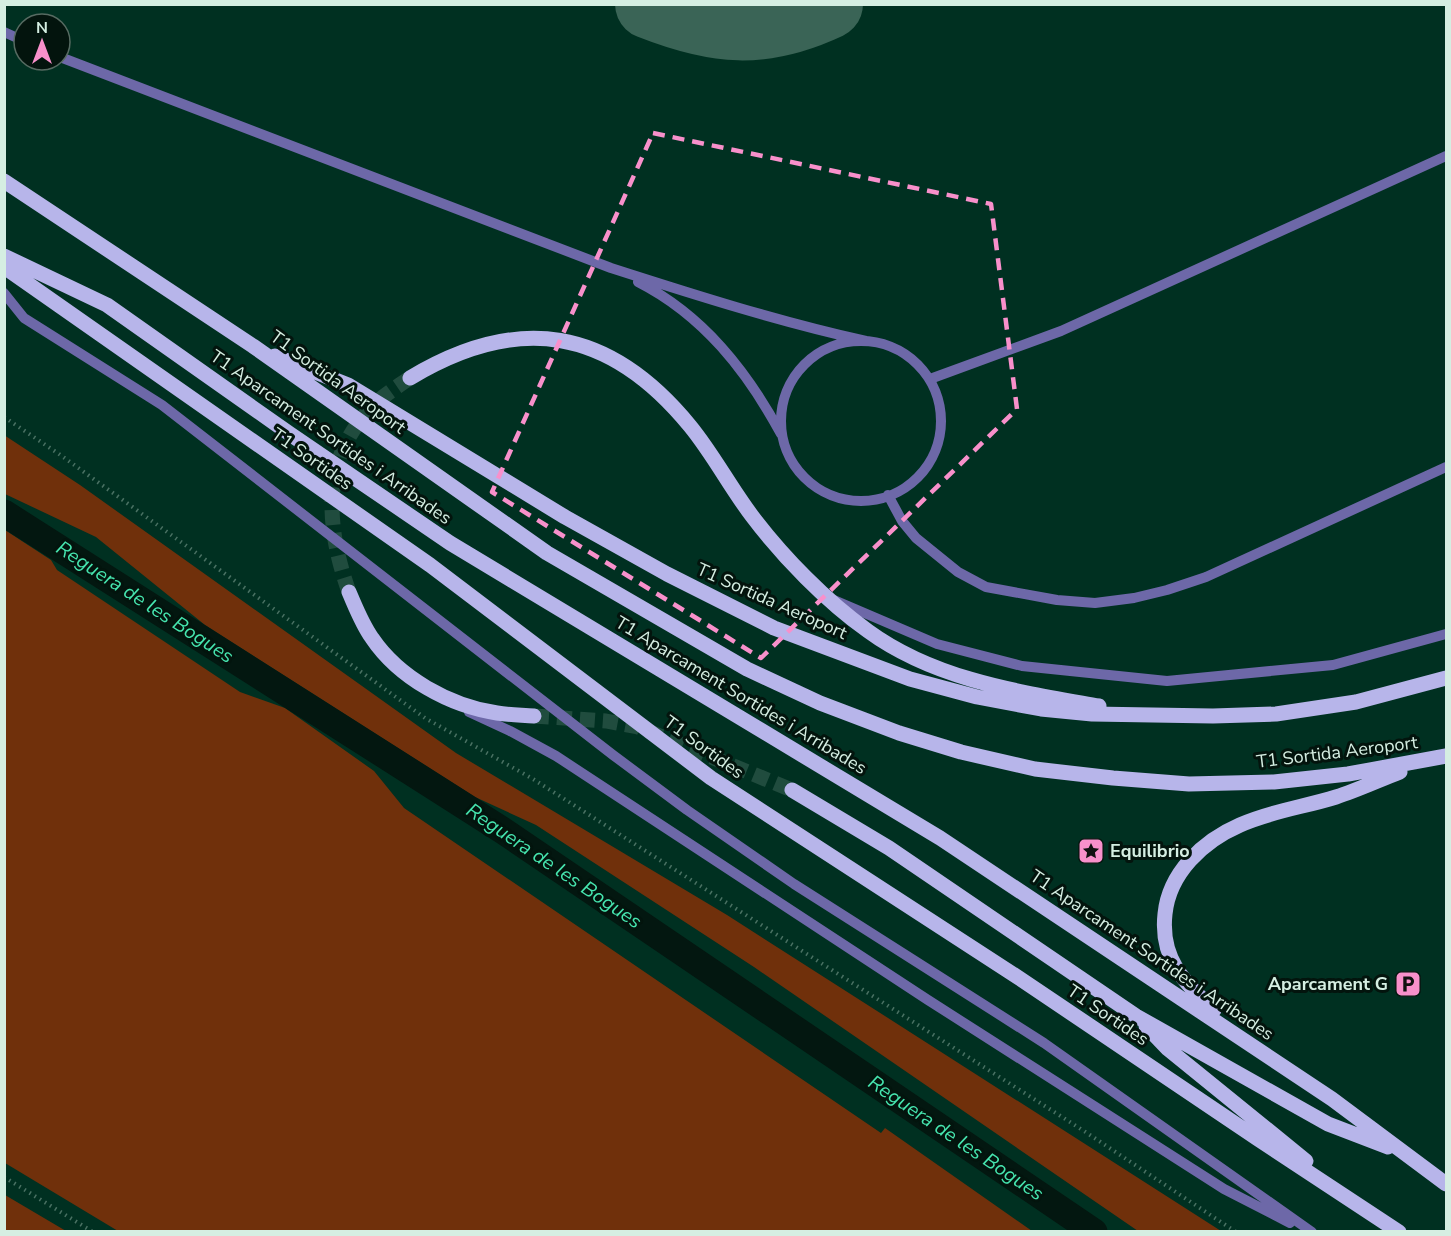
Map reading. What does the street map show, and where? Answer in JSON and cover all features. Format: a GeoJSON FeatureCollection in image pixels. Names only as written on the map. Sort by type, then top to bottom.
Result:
{"type":"FeatureCollection","features":[{"type":"Feature","properties":{"kind":"main road"},"geometry":{"type":"LineString","coordinates":[[4,181],[253,346]]}},
{"type":"Feature","properties":{"kind":"main road","name":"T1 Aparcament Sortides i Arribades"},"geometry":{"type":"LineString","coordinates":[[4,256],[107,305],[450,543],[939,838],[1332,1099],[1446,1184]]}},
{"type":"Feature","properties":{"kind":"main road","name":"T1 Sortides"},"geometry":{"type":"LineString","coordinates":[[4,267],[430,566],[711,778],[1019,978],[1399,1232]]}},
{"type":"Feature","properties":{"kind":"main road"},"geometry":{"type":"LineString","coordinates":[[410,378],[439,360],[473,347],[504,339],[549,338],[596,351],[622,364],[669,401],[692,428],[752,516],[797,568],[868,632],[920,661],[968,679],[1026,693],[1155,716]]}},
{"type":"Feature","properties":{"kind":"main road","name":"T1 Sortida Aeroport"},"geometry":{"type":"LineString","coordinates":[[253,346],[348,385],[566,517],[667,574],[774,628],[909,679],[977,697],[1041,709],[1092,714],[1155,716],[1276,714],[1356,702],[1446,678]]}},
{"type":"Feature","properties":{"kind":"main road","name":"T1 Sortida Aeroport"},"geometry":{"type":"LineString","coordinates":[[253,346],[547,553],[747,669],[820,703],[899,733],[961,752],[1035,769],[1190,784],[1274,782],[1348,774],[1439,758]]}},
{"type":"Feature","properties":{"kind":"main road"},"geometry":{"type":"LineString","coordinates":[[349,592],[371,638],[387,657],[409,676],[434,692],[470,707],[497,713],[534,716]]}},
{"type":"Feature","properties":{"kind":"main road"},"geometry":{"type":"LineString","coordinates":[[1247,1041],[1180,977],[1166,946],[1163,927],[1165,908],[1171,887],[1183,868],[1195,855],[1239,825],[1276,812],[1335,797],[1439,758]]}},
{"type":"Feature","properties":{"kind":"main road"},"geometry":{"type":"LineString","coordinates":[[792,790],[889,848],[1136,1016],[1328,1124],[1404,1154]]}},
{"type":"Feature","properties":{"kind":"main road"},"geometry":{"type":"LineString","coordinates":[[1136,1016],[1168,1049],[1352,1199]]}},
{"type":"Feature","properties":{"kind":"lane"},"geometry":{"type":"LineString","coordinates":[[72,62],[611,268],[816,330],[889,346],[919,365],[930,379],[940,408],[939,440],[932,459],[918,477],[900,491],[879,499],[857,501],[836,496],[817,487],[802,474],[789,454],[762,398],[736,362],[710,334],[682,309],[648,287],[611,268]]}},
{"type":"Feature","properties":{"kind":"lane"},"geometry":{"type":"LineString","coordinates":[[930,379],[1061,331],[1446,156]]}},
{"type":"Feature","properties":{"kind":"lane"},"geometry":{"type":"LineString","coordinates":[[4,293],[24,318],[162,405],[687,810],[794,884],[1044,1043],[1312,1232]]}},
{"type":"Feature","properties":{"kind":"lane"},"geometry":{"type":"LineString","coordinates":[[783,439],[781,417],[785,397],[794,378],[804,365],[828,348],[844,343],[866,341]]}},
{"type":"Feature","properties":{"kind":"lane"},"geometry":{"type":"LineString","coordinates":[[888,495],[902,521],[916,538],[958,572],[986,588],[1057,600],[1095,603],[1134,598],[1206,577],[1446,467]]}},
{"type":"Feature","properties":{"kind":"lane"},"geometry":{"type":"LineString","coordinates":[[829,598],[937,644],[1022,666],[1167,681],[1334,665],[1446,634]]}},
{"type":"Feature","properties":{"kind":"lane"},"geometry":{"type":"LineString","coordinates":[[434,692],[556,756],[928,1000],[1224,1189],[1307,1232]]}},
{"type":"Feature","properties":{"kind":"path"},"geometry":{"type":"LineString","coordinates":[[4,417],[59,454],[425,718],[534,779],[1084,1131],[1236,1232]]}},
{"type":"Feature","properties":{"kind":"path"},"geometry":{"type":"LineString","coordinates":[[4,1177],[93,1232]]}},
{"type":"Feature","properties":{"kind":"highlighted area"},"geometry":{"type":"Polygon","coordinates":[[[653,133],[991,204],[1017,409],[761,658],[492,492],[653,133]]]}},
{"type":"Feature","properties":{"kind":"shaded area"},"geometry":{"type":"Polygon","coordinates":[[[4,435],[80,485],[456,753],[727,915],[1221,1231],[1138,1231],[754,967],[536,825],[475,797],[205,625],[96,537],[5,494],[4,435]]]}},
{"type":"Feature","properties":{"kind":"shaded area"},"geometry":{"type":"Polygon","coordinates":[[[5,530],[51,560],[57,570],[240,692],[285,708],[374,771],[404,808],[881,1133],[885,1128],[1032,1231],[118,1231],[5,1163],[5,530]]]}},
{"type":"Feature","properties":{"kind":"shaded area"},"geometry":{"type":"Polygon","coordinates":[[[5,1195],[66,1231],[5,1231],[5,1195]]]}},
{"type":"Feature","properties":{"kind":"waterway","name":"Reguera de les Bogues"},"geometry":{"type":"LineString","coordinates":[[4,513],[502,830],[1094,1232]]}},
{"type":"Feature","properties":{"kind":"taxiway"},"geometry":{"type":"LineString","coordinates":[[650,4],[696,19],[718,24],[739,25],[782,21],[828,4]]}},
{"type":"Feature","properties":{"kind":"tunnel"},"geometry":{"type":"LineString","coordinates":[[349,592],[335,539],[332,513],[333,488],[338,463],[348,440],[362,418],[383,397],[410,378]]}},
{"type":"Feature","properties":{"kind":"tunnel"},"geometry":{"type":"LineString","coordinates":[[534,716],[606,721],[638,727],[792,790]]}},
{"type":"Feature","properties":{"kind":"place","name":"Equilibrio"},"geometry":{"type":"Point","coordinates":[1091,851]}},
{"type":"Feature","properties":{"kind":"place","name":"Aparcament G"},"geometry":{"type":"Point","coordinates":[1408,984]}}]}
